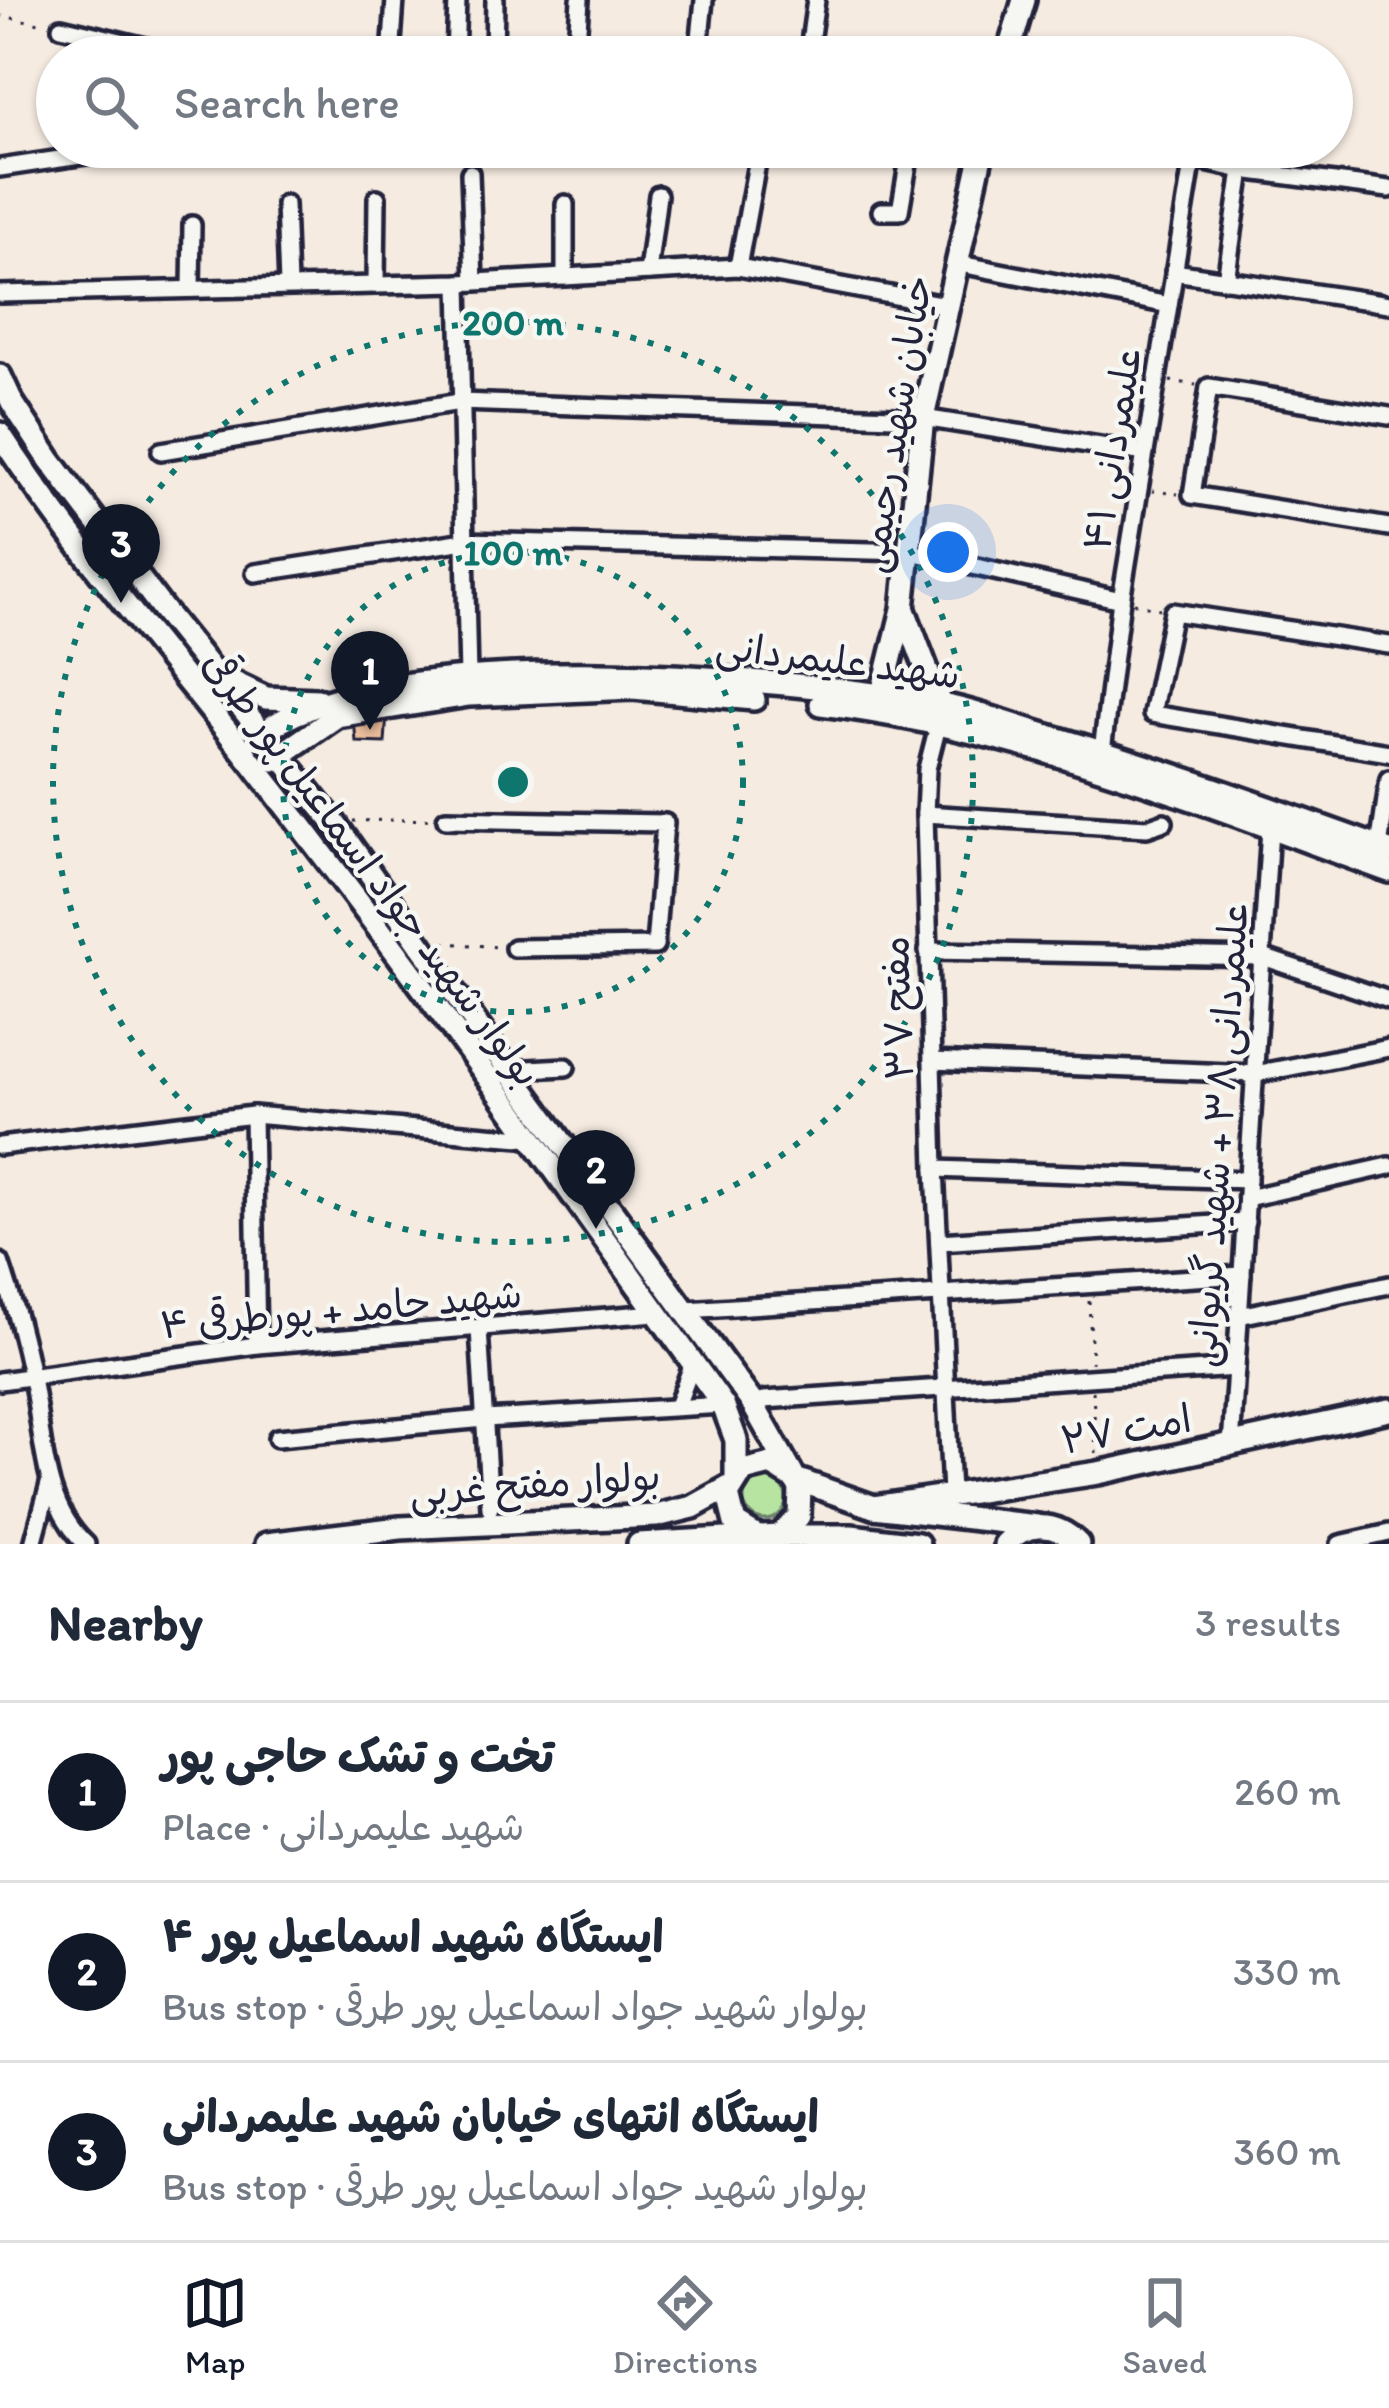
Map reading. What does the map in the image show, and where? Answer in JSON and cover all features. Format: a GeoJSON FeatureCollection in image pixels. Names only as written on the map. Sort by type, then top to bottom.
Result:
{"type":"FeatureCollection","features":[{"type":"Feature","properties":{"kind":"main road"},"geometry":{"type":"LineString","coordinates":[[1013,36],[1022,1]]}},
{"type":"Feature","properties":{"kind":"main road","name":"خیابان شهید رحیمی"},"geometry":{"type":"LineString","coordinates":[[879,703],[903,609],[923,418],[978,168]]}},
{"type":"Feature","properties":{"kind":"main road","name":"بولوار شهید جواد اسماعیل پور طرقی"},"geometry":{"type":"LineString","coordinates":[[0,376],[50,460],[333,821],[686,1310],[751,1401],[796,1479]]}},
{"type":"Feature","properties":{"kind":"main road","name":"بولوار شهید جواد اسماعیل پور طرقی"},"geometry":{"type":"LineString","coordinates":[[0,434],[121,603],[259,772],[533,1139],[723,1405],[736,1440],[734,1482]]}},
{"type":"Feature","properties":{"kind":"main road"},"geometry":{"type":"LineString","coordinates":[[903,609],[940,713]]}},
{"type":"Feature","properties":{"kind":"main road"},"geometry":{"type":"LineString","coordinates":[[216,674],[266,698],[325,700]]}},
{"type":"Feature","properties":{"kind":"main road","name":"شهید علیمردانی"},"geometry":{"type":"LineString","coordinates":[[242,751],[265,731],[325,700],[468,686],[633,688],[879,703],[940,713],[1099,760],[1382,858]]}},
{"type":"Feature","properties":{"kind":"main road","name":"شهید علیمردانی"},"geometry":{"type":"LineString","coordinates":[[259,772],[338,716],[468,686]]}},
{"type":"Feature","properties":{"kind":"main road","name":"امت ۲۷"},"geometry":{"type":"LineString","coordinates":[[874,1507],[1097,1473],[1389,1410]]}},
{"type":"Feature","properties":{"kind":"main road"},"geometry":{"type":"LineString","coordinates":[[796,1479],[802,1507],[794,1525],[769,1537],[742,1530],[730,1515],[734,1482],[761,1464],[780,1467],[796,1479],[874,1507],[1037,1526],[1061,1530],[1074,1540],[1102,1544]]}},
{"type":"Feature","properties":{"kind":"main road","name":"بولوار مفتح غربی"},"geometry":{"type":"LineString","coordinates":[[267,1544],[400,1528],[656,1516],[693,1507],[734,1482]]}},
{"type":"Feature","properties":{"kind":"main road"},"geometry":{"type":"LineString","coordinates":[[1005,1544],[1015,1534],[1037,1526]]}},
{"type":"Feature","properties":{"kind":"main road","name":"بولوار مفتح غربی"},"geometry":{"type":"LineString","coordinates":[[639,1544],[851,1536],[918,1544]]}},
{"type":"Feature","properties":{"kind":"street"},"geometry":{"type":"LineString","coordinates":[[392,36],[395,0]]}},
{"type":"Feature","properties":{"kind":"street"},"geometry":{"type":"LineString","coordinates":[[456,36],[457,0]]}},
{"type":"Feature","properties":{"kind":"street"},"geometry":{"type":"LineString","coordinates":[[494,36],[495,0]]}},
{"type":"Feature","properties":{"kind":"street"},"geometry":{"type":"LineString","coordinates":[[577,36],[580,0]]}},
{"type":"Feature","properties":{"kind":"street"},"geometry":{"type":"LineString","coordinates":[[700,36],[704,0]]}},
{"type":"Feature","properties":{"kind":"street"},"geometry":{"type":"LineString","coordinates":[[811,36],[816,0]]}},
{"type":"Feature","properties":{"kind":"street"},"geometry":{"type":"LineString","coordinates":[[62,27],[100,36]]}},
{"type":"Feature","properties":{"kind":"street"},"geometry":{"type":"LineString","coordinates":[[0,169],[36,163]]}},
{"type":"Feature","properties":{"kind":"street"},"geometry":{"type":"LineString","coordinates":[[738,267],[756,168]]}},
{"type":"Feature","properties":{"kind":"street"},"geometry":{"type":"LineString","coordinates":[[881,211],[900,211],[907,168]]}},
{"type":"Feature","properties":{"kind":"street","name":"علیمردانی ۴۱"},"geometry":{"type":"LineString","coordinates":[[1099,760],[1191,168]]}},
{"type":"Feature","properties":{"kind":"street"},"geometry":{"type":"LineString","coordinates":[[1234,168],[1389,189]]}},
{"type":"Feature","properties":{"kind":"street"},"geometry":{"type":"LineString","coordinates":[[1226,280],[1242,170]]}},
{"type":"Feature","properties":{"kind":"street"},"geometry":{"type":"LineString","coordinates":[[468,686],[460,402],[470,173]]}},
{"type":"Feature","properties":{"kind":"street"},"geometry":{"type":"LineString","coordinates":[[648,272],[658,195]]}},
{"type":"Feature","properties":{"kind":"street"},"geometry":{"type":"LineString","coordinates":[[376,284],[377,198]]}},
{"type":"Feature","properties":{"kind":"street"},"geometry":{"type":"LineString","coordinates":[[285,204],[288,285]]}},
{"type":"Feature","properties":{"kind":"street"},"geometry":{"type":"LineString","coordinates":[[565,204],[566,277]]}},
{"type":"Feature","properties":{"kind":"street"},"geometry":{"type":"LineString","coordinates":[[191,289],[192,225]]}},
{"type":"Feature","properties":{"kind":"street"},"geometry":{"type":"LineString","coordinates":[[955,263],[1169,304]]}},
{"type":"Feature","properties":{"kind":"street"},"geometry":{"type":"LineString","coordinates":[[0,294],[466,283],[738,267],[946,305]]}},
{"type":"Feature","properties":{"kind":"street"},"geometry":{"type":"LineString","coordinates":[[1174,272],[1389,304]]}},
{"type":"Feature","properties":{"kind":"street"},"geometry":{"type":"LineString","coordinates":[[1389,416],[1209,387],[1192,495],[1389,527]]}},
{"type":"Feature","properties":{"kind":"street"},"geometry":{"type":"LineString","coordinates":[[161,451],[460,402],[923,418],[1145,453]]}},
{"type":"Feature","properties":{"kind":"street"},"geometry":{"type":"LineString","coordinates":[[255,573],[465,541],[911,552],[1121,600]]}},
{"type":"Feature","properties":{"kind":"street"},"geometry":{"type":"LineString","coordinates":[[1389,645],[1173,612],[1153,714],[1389,753]]}},
{"type":"Feature","properties":{"kind":"street","name":"مفتح ۳۷"},"geometry":{"type":"LineString","coordinates":[[940,713],[928,769],[925,814],[951,1493]]}},
{"type":"Feature","properties":{"kind":"street"},"geometry":{"type":"LineString","coordinates":[[1382,858],[1389,779]]}},
{"type":"Feature","properties":{"kind":"street"},"geometry":{"type":"LineString","coordinates":[[925,814],[1147,828],[1164,822]]}},
{"type":"Feature","properties":{"kind":"street"},"geometry":{"type":"LineString","coordinates":[[446,819],[664,823],[655,946],[514,948]]}},
{"type":"Feature","properties":{"kind":"street","name":"علیمردانی ۳۸ + شهید گریوانی"},"geometry":{"type":"LineString","coordinates":[[1231,1447],[1273,820]]}},
{"type":"Feature","properties":{"kind":"street"},"geometry":{"type":"LineString","coordinates":[[928,951],[1263,957],[1389,1000]]}},
{"type":"Feature","properties":{"kind":"street"},"geometry":{"type":"LineString","coordinates":[[932,1061],[1255,1075],[1389,1048]]}},
{"type":"Feature","properties":{"kind":"street"},"geometry":{"type":"LineString","coordinates":[[509,1070],[566,1067]]}},
{"type":"Feature","properties":{"kind":"street"},"geometry":{"type":"LineString","coordinates":[[0,1146],[253,1115],[533,1139]]}},
{"type":"Feature","properties":{"kind":"street"},"geometry":{"type":"LineString","coordinates":[[253,1115],[257,1345]]}},
{"type":"Feature","properties":{"kind":"street"},"geometry":{"type":"LineString","coordinates":[[1247,1198],[1389,1166]]}},
{"type":"Feature","properties":{"kind":"street"},"geometry":{"type":"LineString","coordinates":[[935,1169],[1248,1180]]}},
{"type":"Feature","properties":{"kind":"street"},"geometry":{"type":"LineString","coordinates":[[939,1242],[1246,1222]]}},
{"type":"Feature","properties":{"kind":"street"},"geometry":{"type":"LineString","coordinates":[[0,1262],[32,1377],[50,1481],[62,1512],[86,1544]]}},
{"type":"Feature","properties":{"kind":"street"},"geometry":{"type":"LineString","coordinates":[[686,1310],[1242,1275]]}},
{"type":"Feature","properties":{"kind":"street"},"geometry":{"type":"LineString","coordinates":[[1240,1316],[1389,1286]]}},
{"type":"Feature","properties":{"kind":"street","name":"شهید حامد + پورطرقی ۴"},"geometry":{"type":"LineString","coordinates":[[0,1381],[257,1345],[656,1313]]}},
{"type":"Feature","properties":{"kind":"street"},"geometry":{"type":"LineString","coordinates":[[478,1329],[490,1508]]}},
{"type":"Feature","properties":{"kind":"street"},"geometry":{"type":"LineString","coordinates":[[677,1406],[693,1363]]}},
{"type":"Feature","properties":{"kind":"street"},"geometry":{"type":"LineString","coordinates":[[764,1400],[1236,1368]]}},
{"type":"Feature","properties":{"kind":"street"},"geometry":{"type":"LineString","coordinates":[[277,1438],[484,1419],[723,1405]]}},
{"type":"Feature","properties":{"kind":"street"},"geometry":{"type":"LineString","coordinates":[[32,1544],[50,1481]]}},
{"type":"Feature","properties":{"kind":"street"},"geometry":{"type":"LineString","coordinates":[[1340,1544],[1389,1533]]}},
{"type":"Feature","properties":{"kind":"path"},"geometry":{"type":"LineString","coordinates":[[0,16],[62,27]]}},
{"type":"Feature","properties":{"kind":"path"},"geometry":{"type":"LineString","coordinates":[[1157,379],[1209,387]]}},
{"type":"Feature","properties":{"kind":"path"},"geometry":{"type":"LineString","coordinates":[[1139,490],[1192,495]]}},
{"type":"Feature","properties":{"kind":"path"},"geometry":{"type":"LineString","coordinates":[[1121,600],[1173,612]]}},
{"type":"Feature","properties":{"kind":"path"},"geometry":{"type":"LineString","coordinates":[[333,821],[446,819]]}},
{"type":"Feature","properties":{"kind":"path"},"geometry":{"type":"LineString","coordinates":[[418,941],[514,948]]}},
{"type":"Feature","properties":{"kind":"path"},"geometry":{"type":"LineString","coordinates":[[1088,1285],[1097,1473]]}},
{"type":"Feature","properties":{"kind":"green space"},"geometry":{"type":"Polygon","coordinates":[[[765,1478],[780,1484],[786,1499],[780,1514],[765,1520],[750,1514],[744,1499],[750,1484],[765,1478]]]}},
{"type":"Feature","properties":{"kind":"building"},"geometry":{"type":"Polygon","coordinates":[[[387,713],[385,743],[356,742],[354,718],[387,713]]]}},
{"type":"Feature","properties":{"kind":"place","name":"ایستگاه انتهای خیابان شهید علیمردانی"},"geometry":{"type":"Point","coordinates":[121,603]}},
{"type":"Feature","properties":{"kind":"place","name":"تخت و تشک حاجی پور"},"geometry":{"type":"Point","coordinates":[370,730]}},
{"type":"Feature","properties":{"kind":"place","name":"ایستگاه شهید اسماعیل پور ۴"},"geometry":{"type":"Point","coordinates":[596,1229]}}]}
